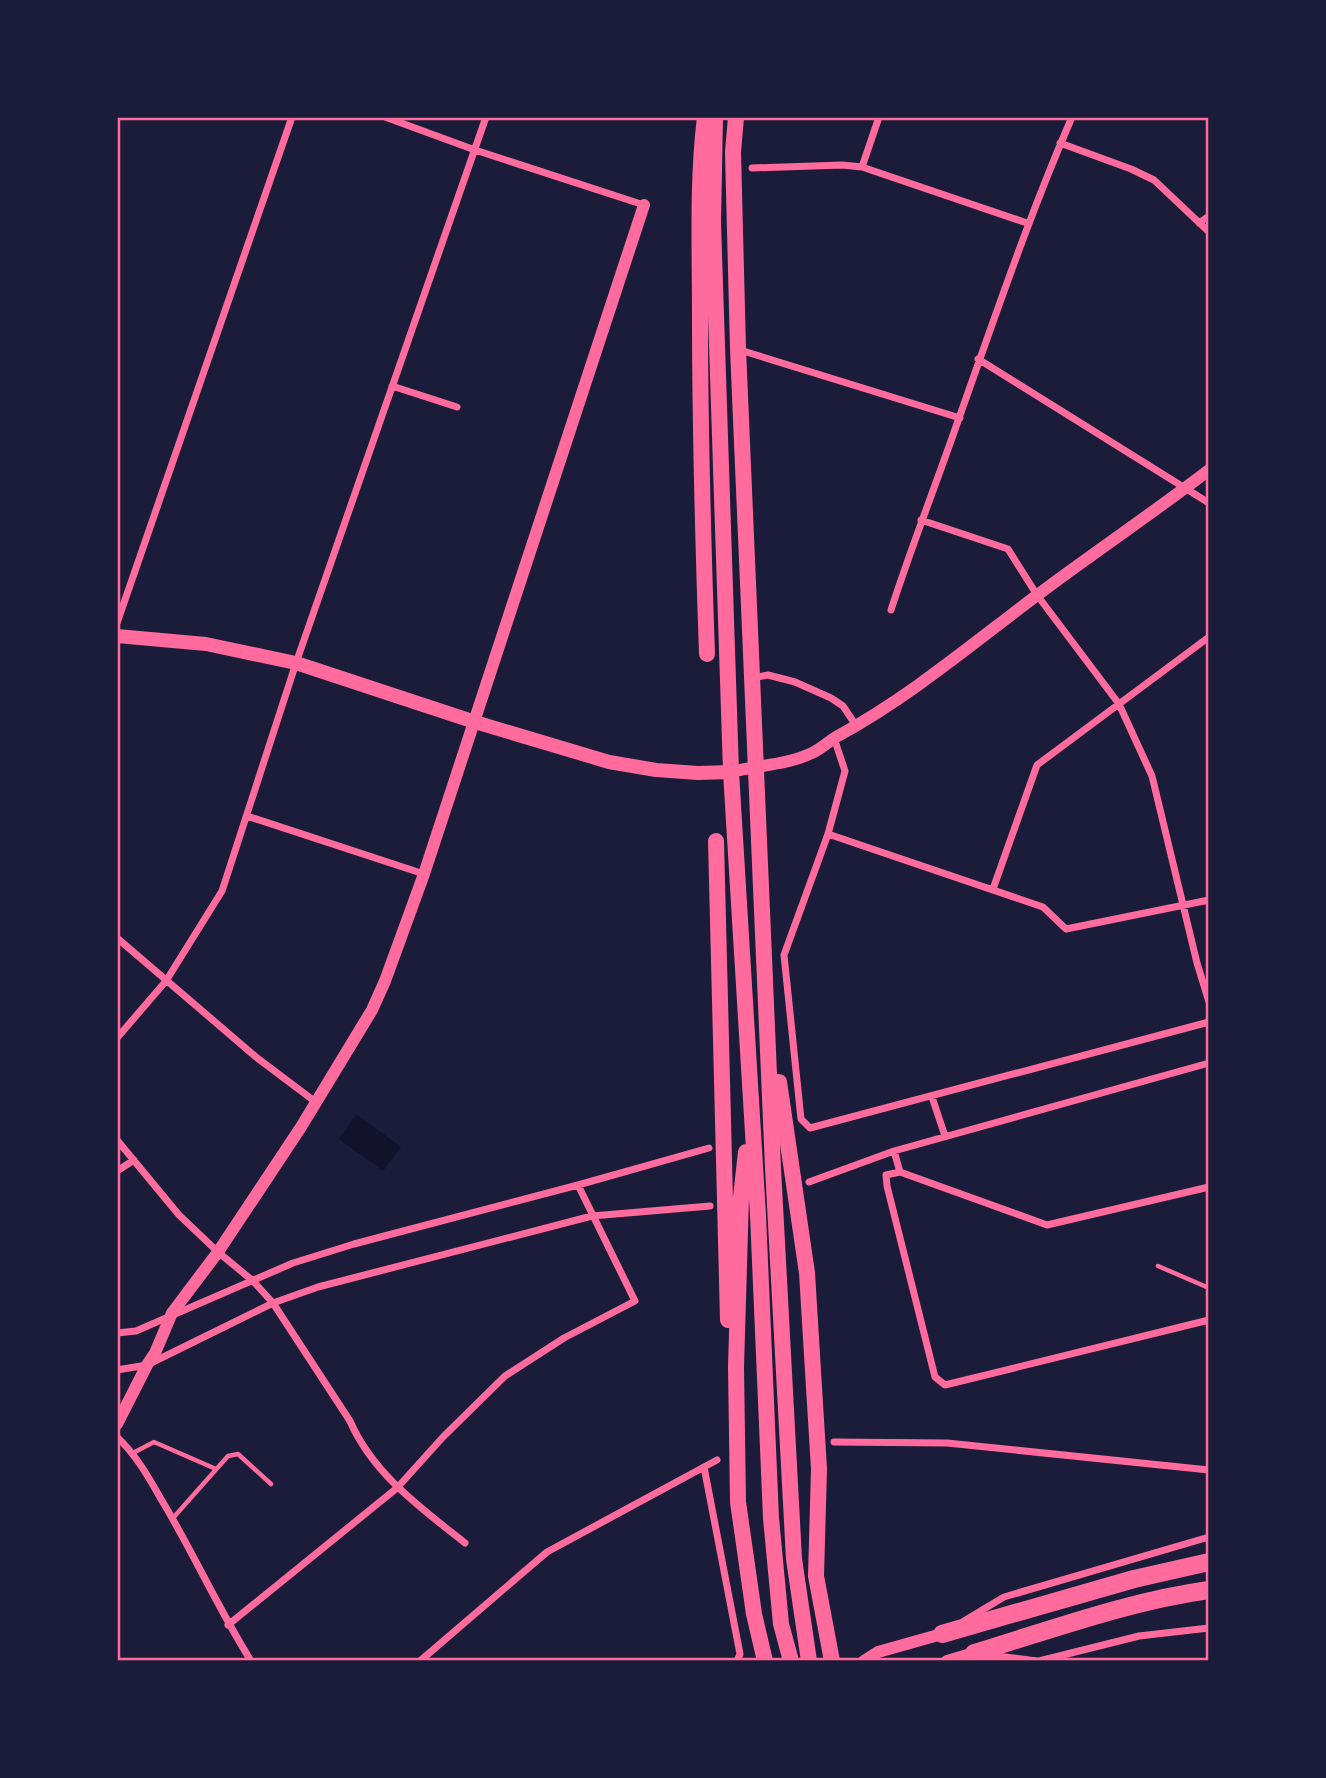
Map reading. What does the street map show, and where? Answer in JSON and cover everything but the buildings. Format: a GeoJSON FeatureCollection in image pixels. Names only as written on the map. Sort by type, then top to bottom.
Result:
{"type":"FeatureCollection","features":[{"type":"Feature","properties":{"kind":"highway"},"geometry":{"type":"LineString","coordinates":[[705,117],[699,226],[700,481],[707,654]]}},
{"type":"Feature","properties":{"kind":"highway"},"geometry":{"type":"LineString","coordinates":[[715,117],[713,223],[731,772],[750,1101],[749,1175],[771,1518],[781,1624],[791,1661]]}},
{"type":"Feature","properties":{"kind":"highway"},"geometry":{"type":"LineString","coordinates":[[736,117],[733,152],[738,349],[766,990],[779,1139],[773,1168],[790,1514],[795,1572],[809,1661]]}},
{"type":"Feature","properties":{"kind":"highway"},"geometry":{"type":"LineString","coordinates":[[716,841],[716,1150],[725,1184],[729,1341],[736,1367]]}},
{"type":"Feature","properties":{"kind":"highway"},"geometry":{"type":"LineString","coordinates":[[779,1139],[790,1163],[807,1273],[819,1469],[816,1576],[832,1661]]}},
{"type":"Feature","properties":{"kind":"highway"},"geometry":{"type":"LineString","coordinates":[[749,1175],[741,1197],[736,1367],[738,1502],[754,1614],[765,1661]]}},
{"type":"Feature","properties":{"kind":"highway"},"geometry":{"type":"LineString","coordinates":[[942,1634],[1178,1567],[1209,1563]]}},
{"type":"Feature","properties":{"kind":"highway"},"geometry":{"type":"LineString","coordinates":[[974,1653],[1138,1605],[1209,1590]]}},
{"type":"Feature","properties":{"kind":"main road"},"geometry":{"type":"LineString","coordinates":[[117,636],[206,644],[296,663],[475,722],[609,762],[656,770],[731,772]]}},
{"type":"Feature","properties":{"kind":"street"},"geometry":{"type":"LineString","coordinates":[[117,623],[121,599],[292,117]]}},
{"type":"Feature","properties":{"kind":"street"},"geometry":{"type":"LineString","coordinates":[[117,1424],[155,1353],[172,1313],[218,1252],[317,1103],[372,1010],[385,981],[475,722],[644,205],[475,150],[385,117]]}},
{"type":"Feature","properties":{"kind":"street"},"geometry":{"type":"LineString","coordinates":[[117,1038],[166,981],[222,891],[296,663],[486,117]]}},
{"type":"Feature","properties":{"kind":"street"},"geometry":{"type":"LineString","coordinates":[[862,167],[879,117]]}},
{"type":"Feature","properties":{"kind":"street"},"geometry":{"type":"LineString","coordinates":[[891,610],[1027,223],[1072,117]]}},
{"type":"Feature","properties":{"kind":"street"},"geometry":{"type":"LineString","coordinates":[[1060,143],[1154,180],[1209,232]]}},
{"type":"Feature","properties":{"kind":"street"},"geometry":{"type":"LineString","coordinates":[[752,167],[862,167],[1027,223]]}},
{"type":"Feature","properties":{"kind":"street"},"geometry":{"type":"LineString","coordinates":[[1199,223],[1209,216]]}},
{"type":"Feature","properties":{"kind":"street"},"geometry":{"type":"LineString","coordinates":[[738,349],[960,418]]}},
{"type":"Feature","properties":{"kind":"street"},"geometry":{"type":"LineString","coordinates":[[978,359],[1209,503]]}},
{"type":"Feature","properties":{"kind":"street"},"geometry":{"type":"LineString","coordinates":[[392,386],[457,407]]}},
{"type":"Feature","properties":{"kind":"street"},"geometry":{"type":"LineString","coordinates":[[731,772],[789,762],[815,752],[834,738],[857,727],[905,695],[1037,594],[1209,470]]}},
{"type":"Feature","properties":{"kind":"street"},"geometry":{"type":"LineString","coordinates":[[921,520],[1008,549],[1037,594],[1119,704],[1152,776],[1209,1002]]}},
{"type":"Feature","properties":{"kind":"street"},"geometry":{"type":"LineString","coordinates":[[993,889],[1037,765],[1209,636]]}},
{"type":"Feature","properties":{"kind":"street"},"geometry":{"type":"LineString","coordinates":[[752,678],[768,675],[795,682],[831,698],[843,706],[857,727]]}},
{"type":"Feature","properties":{"kind":"street"},"geometry":{"type":"LineString","coordinates":[[834,738],[845,771],[828,834],[784,956],[801,1119],[810,1128],[1209,1022]]}},
{"type":"Feature","properties":{"kind":"street"},"geometry":{"type":"LineString","coordinates":[[247,816],[424,874]]}},
{"type":"Feature","properties":{"kind":"street"},"geometry":{"type":"LineString","coordinates":[[828,834],[1043,907],[1066,929],[1209,900]]}},
{"type":"Feature","properties":{"kind":"street"},"geometry":{"type":"LineString","coordinates":[[117,938],[256,1057],[317,1103]]}},
{"type":"Feature","properties":{"kind":"street"},"geometry":{"type":"LineString","coordinates":[[765,953],[784,956]]}},
{"type":"Feature","properties":{"kind":"street"},"geometry":{"type":"LineString","coordinates":[[809,1182],[894,1151],[1209,1063]]}},
{"type":"Feature","properties":{"kind":"street"},"geometry":{"type":"LineString","coordinates":[[932,1097],[945,1136]]}},
{"type":"Feature","properties":{"kind":"street"},"geometry":{"type":"LineString","coordinates":[[117,1140],[179,1216],[253,1281],[273,1303],[350,1421],[359,1443],[397,1488],[465,1543]]}},
{"type":"Feature","properties":{"kind":"street"},"geometry":{"type":"LineString","coordinates":[[117,1333],[136,1331],[172,1313],[293,1263],[354,1244],[716,1150]]}},
{"type":"Feature","properties":{"kind":"street"},"geometry":{"type":"LineString","coordinates":[[894,1151],[900,1172]]}},
{"type":"Feature","properties":{"kind":"street"},"geometry":{"type":"LineString","coordinates":[[117,1171],[134,1160]]}},
{"type":"Feature","properties":{"kind":"street"},"geometry":{"type":"LineString","coordinates":[[1209,1187],[1047,1225],[900,1172],[886,1175],[935,1377],[945,1385],[1209,1320]]}},
{"type":"Feature","properties":{"kind":"street"},"geometry":{"type":"LineString","coordinates":[[228,1625],[397,1488],[443,1437],[505,1376],[564,1338],[635,1300],[578,1185]]}},
{"type":"Feature","properties":{"kind":"street"},"geometry":{"type":"LineString","coordinates":[[117,1370],[147,1364],[273,1303],[318,1287],[592,1216],[710,1206]]}},
{"type":"Feature","properties":{"kind":"street"},"geometry":{"type":"LineString","coordinates":[[117,1437],[133,1452],[173,1518],[228,1625],[251,1661]]}},
{"type":"Feature","properties":{"kind":"street"},"geometry":{"type":"LineString","coordinates":[[834,1442],[947,1443],[1209,1470]]}},
{"type":"Feature","properties":{"kind":"street"},"geometry":{"type":"LineString","coordinates":[[420,1661],[547,1552],[717,1460]]}},
{"type":"Feature","properties":{"kind":"street"},"geometry":{"type":"LineString","coordinates":[[704,1467],[740,1654],[737,1661]]}},
{"type":"Feature","properties":{"kind":"street"},"geometry":{"type":"LineString","coordinates":[[864,1661],[878,1652],[942,1634],[1004,1597],[1209,1537]]}},
{"type":"Feature","properties":{"kind":"street"},"geometry":{"type":"LineString","coordinates":[[947,1661],[974,1653],[1038,1661],[1139,1636],[1209,1628]]}},
{"type":"Feature","properties":{"kind":"lane"},"geometry":{"type":"LineString","coordinates":[[1158,1266],[1209,1288]]}},
{"type":"Feature","properties":{"kind":"lane"},"geometry":{"type":"LineString","coordinates":[[133,1452],[154,1442],[216,1469]]}},
{"type":"Feature","properties":{"kind":"lane"},"geometry":{"type":"LineString","coordinates":[[173,1518],[228,1456],[238,1454],[271,1484]]}},
{"type":"Feature","properties":{"kind":"shaded area"},"geometry":{"type":"Polygon","coordinates":[[[356,1114],[401,1147],[383,1171],[339,1139],[356,1114]]]}}]}
